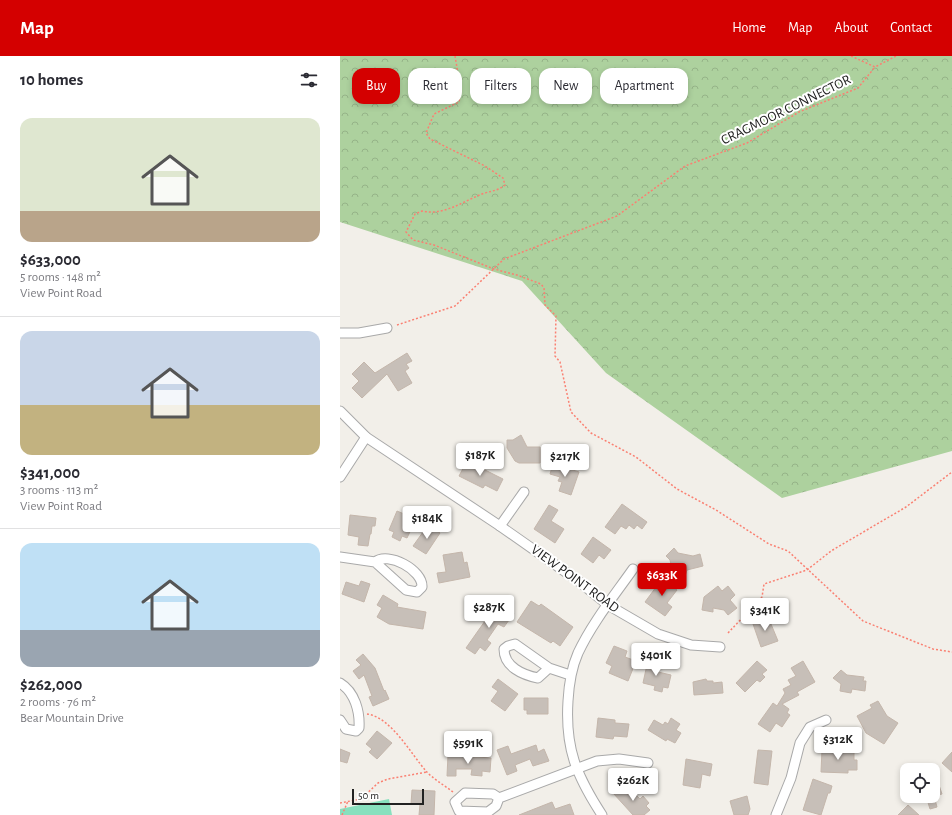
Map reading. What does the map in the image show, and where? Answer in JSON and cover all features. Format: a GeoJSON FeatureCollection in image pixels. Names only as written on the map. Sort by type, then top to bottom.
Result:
{"type":"FeatureCollection","features":[{"type":"Feature","properties":{"kind":"street"},"geometry":{"type":"LineString","coordinates":[[340,333],[359,333],[387,328]]}},
{"type":"Feature","properties":{"kind":"street","name":"VIEW POINT ROAD"},"geometry":{"type":"LineString","coordinates":[[340,410],[366,437],[500,526],[577,580],[608,605],[658,634],[691,645],[720,647]]}},
{"type":"Feature","properties":{"kind":"street"},"geometry":{"type":"LineString","coordinates":[[340,477],[366,437]]}},
{"type":"Feature","properties":{"kind":"street"},"geometry":{"type":"LineString","coordinates":[[500,526],[524,492]]}},
{"type":"Feature","properties":{"kind":"street"},"geometry":{"type":"LineString","coordinates":[[340,557],[375,562],[406,590],[417,592],[422,587],[422,582],[418,575],[395,560],[389,558],[380,559],[375,562]]}},
{"type":"Feature","properties":{"kind":"street"},"geometry":{"type":"LineString","coordinates":[[602,815],[590,797],[576,768],[569,747],[566,726],[570,675],[588,634],[633,568]]}},
{"type":"Feature","properties":{"kind":"street"},"geometry":{"type":"LineString","coordinates":[[549,668],[538,678],[526,675],[508,664],[504,657],[504,649],[515,644],[549,668],[570,675]]}},
{"type":"Feature","properties":{"kind":"street"},"geometry":{"type":"LineString","coordinates":[[340,683],[345,686],[351,695],[359,713],[360,728],[356,731],[346,729],[340,720]]}},
{"type":"Feature","properties":{"kind":"street"},"geometry":{"type":"LineString","coordinates":[[776,815],[791,778],[800,743],[810,727],[826,720]]}},
{"type":"Feature","properties":{"kind":"street"},"geometry":{"type":"LineString","coordinates":[[499,798],[493,794],[464,793],[455,802],[459,810],[488,812],[496,806],[499,798],[597,761],[619,759],[648,763]]}},
{"type":"Feature","properties":{"kind":"path"},"geometry":{"type":"LineString","coordinates":[[455,56],[461,91],[459,102],[434,114],[426,133],[430,139],[486,166],[503,178],[505,185],[500,190],[486,192],[441,211],[431,213],[422,211],[415,214],[406,232],[413,240],[434,245],[494,269],[517,275],[541,284],[544,288],[545,305],[556,316],[555,356],[560,362],[572,412],[591,433],[636,457],[677,489],[716,510],[769,544],[788,551],[863,621],[933,649],[952,652]]}},
{"type":"Feature","properties":{"kind":"path"},"geometry":{"type":"LineString","coordinates":[[851,56],[875,67],[896,56]]}},
{"type":"Feature","properties":{"kind":"path","name":"CRAGMOOR CONNECTOR"},"geometry":{"type":"LineString","coordinates":[[387,328],[455,306],[504,260],[617,216],[685,166],[747,143],[798,112],[858,88],[875,67]]}},
{"type":"Feature","properties":{"kind":"path"},"geometry":{"type":"LineString","coordinates":[[728,633],[762,597],[764,584],[807,570],[831,551],[906,507],[952,472]]}},
{"type":"Feature","properties":{"kind":"path"},"geometry":{"type":"LineString","coordinates":[[359,713],[376,715],[404,743],[427,772],[459,797]]}},
{"type":"Feature","properties":{"kind":"path"},"geometry":{"type":"LineString","coordinates":[[340,803],[361,799],[378,783],[388,779],[427,772]]}},
{"type":"Feature","properties":{"kind":"path"},"geometry":{"type":"LineString","coordinates":[[342,815],[348,801]]}},
{"type":"Feature","properties":{"kind":"green space"},"geometry":{"type":"Polygon","coordinates":[[[340,56],[952,56],[952,451],[782,498],[606,373],[522,281],[340,222],[340,56]]]}},
{"type":"Feature","properties":{"kind":"green space"},"geometry":{"type":"Polygon","coordinates":[[[389,799],[392,815],[340,815],[340,809],[389,799]]]}},
{"type":"Feature","properties":{"kind":"building"},"geometry":{"type":"Polygon","coordinates":[[[407,353],[412,361],[406,364],[409,368],[405,371],[412,383],[398,391],[387,374],[362,398],[352,388],[359,381],[352,374],[364,362],[375,373],[407,353]]]}},
{"type":"Feature","properties":{"kind":"building"},"geometry":{"type":"Polygon","coordinates":[[[521,435],[527,447],[540,447],[540,463],[519,463],[515,461],[507,448],[507,440],[513,440],[521,435]]]}},
{"type":"Feature","properties":{"kind":"building"},"geometry":{"type":"Polygon","coordinates":[[[467,461],[503,479],[497,491],[485,485],[483,488],[459,476],[467,461]]]}},
{"type":"Feature","properties":{"kind":"building"},"geometry":{"type":"Polygon","coordinates":[[[553,464],[579,472],[571,495],[559,491],[562,482],[558,481],[560,477],[550,474],[553,464]]]}},
{"type":"Feature","properties":{"kind":"building"},"geometry":{"type":"Polygon","coordinates":[[[622,504],[647,522],[642,529],[637,525],[634,529],[629,525],[626,529],[621,526],[615,534],[605,527],[622,504]]]}},
{"type":"Feature","properties":{"kind":"building"},"geometry":{"type":"Polygon","coordinates":[[[549,505],[558,510],[551,521],[564,529],[555,543],[534,529],[549,505]]]}},
{"type":"Feature","properties":{"kind":"building"},"geometry":{"type":"Polygon","coordinates":[[[397,511],[416,519],[407,538],[402,536],[400,541],[392,537],[394,532],[389,530],[397,511]]]}},
{"type":"Feature","properties":{"kind":"building"},"geometry":{"type":"Polygon","coordinates":[[[350,515],[376,518],[375,526],[372,526],[368,546],[358,545],[359,537],[348,535],[350,515]]]}},
{"type":"Feature","properties":{"kind":"building"},"geometry":{"type":"Polygon","coordinates":[[[428,525],[440,533],[426,554],[413,546],[428,525]]]}},
{"type":"Feature","properties":{"kind":"building"},"geometry":{"type":"Polygon","coordinates":[[[593,537],[611,550],[604,559],[599,555],[593,563],[581,554],[593,537]]]}},
{"type":"Feature","properties":{"kind":"building"},"geometry":{"type":"Polygon","coordinates":[[[674,548],[678,553],[693,556],[700,554],[703,566],[687,570],[685,576],[673,573],[670,560],[666,556],[674,548]]]}},
{"type":"Feature","properties":{"kind":"building"},"geometry":{"type":"Polygon","coordinates":[[[462,552],[464,563],[467,562],[470,577],[439,583],[437,573],[446,572],[443,555],[462,552]]]}},
{"type":"Feature","properties":{"kind":"building"},"geometry":{"type":"Polygon","coordinates":[[[662,579],[677,590],[667,603],[672,607],[665,616],[645,602],[662,579]]]}},
{"type":"Feature","properties":{"kind":"building"},"geometry":{"type":"Polygon","coordinates":[[[361,581],[370,584],[364,602],[342,594],[346,582],[359,586],[361,581]]]}},
{"type":"Feature","properties":{"kind":"building"},"geometry":{"type":"Polygon","coordinates":[[[718,586],[722,591],[728,586],[735,595],[730,600],[737,608],[728,615],[724,610],[713,608],[713,612],[702,610],[704,597],[718,586]]]}},
{"type":"Feature","properties":{"kind":"building"},"geometry":{"type":"Polygon","coordinates":[[[383,595],[398,604],[397,607],[426,612],[423,629],[389,624],[377,617],[382,608],[377,605],[383,595]]]}},
{"type":"Feature","properties":{"kind":"building"},"geometry":{"type":"Polygon","coordinates":[[[531,601],[539,606],[541,604],[573,627],[560,646],[553,641],[551,643],[517,622],[531,601]]]}},
{"type":"Feature","properties":{"kind":"building"},"geometry":{"type":"Polygon","coordinates":[[[502,605],[514,613],[504,627],[498,624],[487,640],[491,643],[485,651],[480,647],[475,654],[466,648],[492,611],[496,613],[502,605]]]}},
{"type":"Feature","properties":{"kind":"building"},"geometry":{"type":"Polygon","coordinates":[[[765,616],[769,625],[771,624],[778,641],[761,647],[752,621],[765,616]]]}},
{"type":"Feature","properties":{"kind":"building"},"geometry":{"type":"Polygon","coordinates":[[[614,646],[627,651],[625,657],[636,661],[628,681],[609,673],[612,666],[606,663],[614,646]]]}},
{"type":"Feature","properties":{"kind":"building"},"geometry":{"type":"Polygon","coordinates":[[[363,654],[375,668],[384,691],[385,690],[389,699],[373,706],[369,697],[372,696],[364,675],[359,679],[353,671],[361,665],[356,660],[363,654]]]}},
{"type":"Feature","properties":{"kind":"building"},"geometry":{"type":"Polygon","coordinates":[[[648,660],[660,662],[658,672],[671,675],[668,688],[663,687],[662,692],[654,690],[655,686],[643,683],[648,660]]]}},
{"type":"Feature","properties":{"kind":"building"},"geometry":{"type":"Polygon","coordinates":[[[757,661],[767,670],[762,674],[765,677],[760,682],[757,680],[745,692],[736,683],[757,661]]]}},
{"type":"Feature","properties":{"kind":"building"},"geometry":{"type":"Polygon","coordinates":[[[803,661],[815,682],[797,692],[799,695],[782,704],[789,709],[787,713],[790,715],[782,727],[776,723],[770,732],[758,724],[773,703],[777,706],[785,693],[783,689],[791,685],[788,680],[796,676],[791,668],[803,661]]]}},
{"type":"Feature","properties":{"kind":"building"},"geometry":{"type":"Polygon","coordinates":[[[841,670],[847,675],[864,677],[863,681],[866,681],[865,691],[852,689],[851,693],[840,691],[841,684],[833,678],[841,670]]]}},
{"type":"Feature","properties":{"kind":"building"},"geometry":{"type":"Polygon","coordinates":[[[498,679],[518,694],[505,711],[491,701],[498,691],[492,687],[498,679]]]}},
{"type":"Feature","properties":{"kind":"building"},"geometry":{"type":"Polygon","coordinates":[[[706,679],[707,681],[713,681],[713,683],[722,682],[723,693],[694,695],[693,682],[706,679]]]}},
{"type":"Feature","properties":{"kind":"building"},"geometry":{"type":"Polygon","coordinates":[[[524,698],[548,698],[548,714],[527,714],[527,710],[524,710],[524,698]]]}},
{"type":"Feature","properties":{"kind":"building"},"geometry":{"type":"Polygon","coordinates":[[[878,701],[887,716],[898,723],[884,744],[866,733],[857,716],[872,708],[870,705],[878,701]]]}},
{"type":"Feature","properties":{"kind":"building"},"geometry":{"type":"Polygon","coordinates":[[[598,718],[615,720],[615,723],[629,724],[627,737],[614,736],[613,739],[596,737],[598,718]]]}},
{"type":"Feature","properties":{"kind":"building"},"geometry":{"type":"Polygon","coordinates":[[[671,718],[680,724],[676,730],[681,733],[675,743],[667,739],[666,741],[648,730],[654,720],[663,725],[665,722],[668,724],[671,718]]]}},
{"type":"Feature","properties":{"kind":"building"},"geometry":{"type":"Polygon","coordinates":[[[377,731],[392,743],[377,759],[369,752],[372,749],[366,744],[377,731]]]}},
{"type":"Feature","properties":{"kind":"building"},"geometry":{"type":"Polygon","coordinates":[[[536,745],[538,752],[544,749],[549,761],[533,766],[530,759],[515,765],[517,771],[507,775],[497,750],[508,746],[511,754],[536,745]]]}},
{"type":"Feature","properties":{"kind":"building"},"geometry":{"type":"Polygon","coordinates":[[[340,749],[350,753],[347,763],[340,761],[340,749]]]}},
{"type":"Feature","properties":{"kind":"building"},"geometry":{"type":"Polygon","coordinates":[[[758,750],[772,751],[768,785],[754,783],[758,750]]]}},
{"type":"Feature","properties":{"kind":"building"},"geometry":{"type":"Polygon","coordinates":[[[822,750],[854,751],[854,760],[857,760],[857,770],[848,770],[848,773],[821,772],[822,750]]]}},
{"type":"Feature","properties":{"kind":"building"},"geometry":{"type":"Polygon","coordinates":[[[952,752],[952,772],[942,763],[952,752]]]}},
{"type":"Feature","properties":{"kind":"building"},"geometry":{"type":"Polygon","coordinates":[[[448,755],[491,758],[490,772],[482,771],[482,776],[471,775],[472,769],[456,769],[456,776],[447,776],[448,755]]]}},
{"type":"Feature","properties":{"kind":"building"},"geometry":{"type":"Polygon","coordinates":[[[686,759],[712,764],[710,776],[702,774],[700,788],[683,785],[686,759]]]}},
{"type":"Feature","properties":{"kind":"building"},"geometry":{"type":"Polygon","coordinates":[[[813,779],[832,786],[830,793],[828,793],[821,815],[803,810],[813,779]]]}},
{"type":"Feature","properties":{"kind":"building"},"geometry":{"type":"Polygon","coordinates":[[[620,786],[628,795],[632,791],[640,799],[643,796],[649,803],[646,806],[650,810],[644,815],[633,815],[613,793],[620,786]]]}},
{"type":"Feature","properties":{"kind":"building"},"geometry":{"type":"Polygon","coordinates":[[[412,790],[435,791],[434,815],[419,815],[420,804],[411,804],[412,790]]]}},
{"type":"Feature","properties":{"kind":"building"},"geometry":{"type":"Polygon","coordinates":[[[747,796],[750,809],[748,815],[734,815],[730,801],[747,796]]]}},
{"type":"Feature","properties":{"kind":"building"},"geometry":{"type":"Polygon","coordinates":[[[552,802],[555,809],[570,804],[574,815],[519,815],[552,802]]]}},
{"type":"Feature","properties":{"kind":"building"},"geometry":{"type":"Polygon","coordinates":[[[928,803],[936,803],[937,807],[930,809],[928,803]]]}},
{"type":"Feature","properties":{"kind":"building"},"geometry":{"type":"Polygon","coordinates":[[[908,805],[919,815],[898,815],[908,805]]]}}]}
